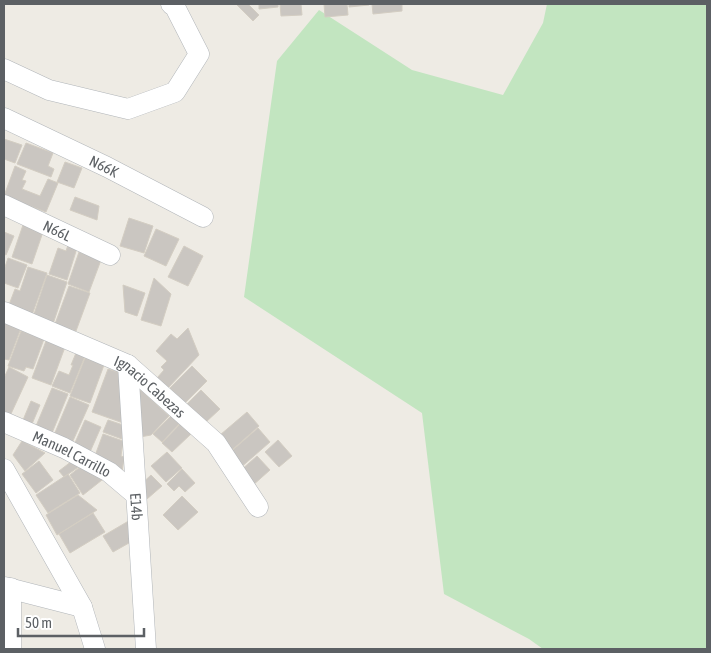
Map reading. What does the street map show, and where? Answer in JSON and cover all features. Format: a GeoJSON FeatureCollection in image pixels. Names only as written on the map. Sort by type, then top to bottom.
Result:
{"type":"FeatureCollection","features":[{"type":"Feature","properties":{"kind":"street"},"geometry":{"type":"LineString","coordinates":[[4,69],[49,90],[128,109],[175,92],[199,54],[175,7],[171,4]]}},
{"type":"Feature","properties":{"kind":"street","name":"N66K"},"geometry":{"type":"LineString","coordinates":[[4,118],[107,167],[203,217]]}},
{"type":"Feature","properties":{"kind":"street","name":"N66L"},"geometry":{"type":"LineString","coordinates":[[4,204],[110,255]]}},
{"type":"Feature","properties":{"kind":"street","name":"Ignacio Cabezas"},"geometry":{"type":"LineString","coordinates":[[4,312],[128,365],[216,443],[258,507]]}},
{"type":"Feature","properties":{"kind":"street","name":"E14b"},"geometry":{"type":"LineString","coordinates":[[128,365],[146,649]]}},
{"type":"Feature","properties":{"kind":"street","name":"Manuel Carrillo"},"geometry":{"type":"LineString","coordinates":[[4,422],[64,448],[109,472],[135,494]]}},
{"type":"Feature","properties":{"kind":"street"},"geometry":{"type":"LineString","coordinates":[[4,469],[82,607],[95,649]]}},
{"type":"Feature","properties":{"kind":"street"},"geometry":{"type":"LineString","coordinates":[[11,649],[8,587],[82,607]]}},
{"type":"Feature","properties":{"kind":"green space"},"geometry":{"type":"Polygon","coordinates":[[[547,4],[707,4],[707,649],[543,649],[529,639],[444,594],[422,413],[244,297],[277,61],[319,10],[412,70],[503,95],[543,23],[547,4]]]}},
{"type":"Feature","properties":{"kind":"building"},"geometry":{"type":"Polygon","coordinates":[[[236,4],[248,4],[259,15],[253,21],[236,4]]]}},
{"type":"Feature","properties":{"kind":"building"},"geometry":{"type":"Polygon","coordinates":[[[259,4],[278,4],[278,7],[259,9],[259,4]]]}},
{"type":"Feature","properties":{"kind":"building"},"geometry":{"type":"Polygon","coordinates":[[[280,4],[301,4],[302,15],[281,16],[280,4]]]}},
{"type":"Feature","properties":{"kind":"building"},"geometry":{"type":"Polygon","coordinates":[[[324,4],[347,4],[348,15],[325,17],[324,4]]]}},
{"type":"Feature","properties":{"kind":"building"},"geometry":{"type":"Polygon","coordinates":[[[349,4],[369,4],[369,5],[349,7],[349,4]]]}},
{"type":"Feature","properties":{"kind":"building"},"geometry":{"type":"Polygon","coordinates":[[[372,4],[402,4],[402,11],[373,14],[372,4]]]}},
{"type":"Feature","properties":{"kind":"building"},"geometry":{"type":"Polygon","coordinates":[[[4,139],[22,145],[15,163],[4,159],[4,139]]]}},
{"type":"Feature","properties":{"kind":"building"},"geometry":{"type":"Polygon","coordinates":[[[26,143],[53,153],[48,166],[54,169],[51,177],[17,164],[26,143]]]}},
{"type":"Feature","properties":{"kind":"building"},"geometry":{"type":"Polygon","coordinates":[[[65,162],[82,168],[74,188],[57,182],[65,162]]]}},
{"type":"Feature","properties":{"kind":"building"},"geometry":{"type":"Polygon","coordinates":[[[15,166],[26,171],[22,180],[26,181],[22,189],[40,196],[48,179],[58,183],[46,212],[4,196],[15,166]]]}},
{"type":"Feature","properties":{"kind":"building"},"geometry":{"type":"Polygon","coordinates":[[[75,197],[99,206],[97,220],[70,210],[75,197]]]}},
{"type":"Feature","properties":{"kind":"building"},"geometry":{"type":"Polygon","coordinates":[[[129,218],[153,226],[144,253],[120,246],[129,218]]]}},
{"type":"Feature","properties":{"kind":"building"},"geometry":{"type":"Polygon","coordinates":[[[24,222],[44,229],[32,264],[12,257],[24,222]]]}},
{"type":"Feature","properties":{"kind":"building"},"geometry":{"type":"Polygon","coordinates":[[[156,229],[179,239],[166,266],[144,256],[156,229]]]}},
{"type":"Feature","properties":{"kind":"building"},"geometry":{"type":"Polygon","coordinates":[[[4,232],[14,236],[6,255],[4,254],[4,232]]]}},
{"type":"Feature","properties":{"kind":"building"},"geometry":{"type":"Polygon","coordinates":[[[68,245],[77,248],[67,280],[49,274],[58,248],[66,251],[68,245]]]}},
{"type":"Feature","properties":{"kind":"building"},"geometry":{"type":"Polygon","coordinates":[[[184,246],[203,256],[188,286],[168,277],[184,246]]]}},
{"type":"Feature","properties":{"kind":"building"},"geometry":{"type":"Polygon","coordinates":[[[79,252],[101,260],[89,292],[68,284],[79,252]]]}},
{"type":"Feature","properties":{"kind":"building"},"geometry":{"type":"Polygon","coordinates":[[[8,258],[27,265],[18,288],[4,283],[4,270],[8,258]]]}},
{"type":"Feature","properties":{"kind":"building"},"geometry":{"type":"Polygon","coordinates":[[[28,267],[47,273],[31,318],[7,310],[15,289],[20,291],[28,267]]]}},
{"type":"Feature","properties":{"kind":"building"},"geometry":{"type":"Polygon","coordinates":[[[47,275],[67,282],[53,324],[33,317],[47,275]]]}},
{"type":"Feature","properties":{"kind":"building"},"geometry":{"type":"Polygon","coordinates":[[[154,278],[171,294],[161,326],[141,320],[154,278]]]}},
{"type":"Feature","properties":{"kind":"building"},"geometry":{"type":"Polygon","coordinates":[[[123,285],[145,293],[137,316],[125,312],[123,285]]]}},
{"type":"Feature","properties":{"kind":"building"},"geometry":{"type":"Polygon","coordinates":[[[69,286],[90,293],[76,331],[55,324],[69,286]]]}},
{"type":"Feature","properties":{"kind":"building"},"geometry":{"type":"Polygon","coordinates":[[[5,322],[21,328],[9,360],[4,359],[5,322]]]}},
{"type":"Feature","properties":{"kind":"building"},"geometry":{"type":"Polygon","coordinates":[[[188,328],[199,355],[168,388],[157,378],[164,370],[161,367],[167,361],[156,351],[171,334],[177,339],[188,328]]]}},
{"type":"Feature","properties":{"kind":"building"},"geometry":{"type":"Polygon","coordinates":[[[21,331],[44,339],[33,369],[26,367],[24,371],[8,366],[21,331]]]}},
{"type":"Feature","properties":{"kind":"building"},"geometry":{"type":"Polygon","coordinates":[[[46,341],[65,347],[51,385],[32,378],[46,341]]]}},
{"type":"Feature","properties":{"kind":"building"},"geometry":{"type":"Polygon","coordinates":[[[76,353],[85,356],[70,393],[52,386],[59,371],[69,375],[76,353]]]}},
{"type":"Feature","properties":{"kind":"building"},"geometry":{"type":"Polygon","coordinates":[[[85,358],[104,365],[90,403],[70,396],[85,358]]]}},
{"type":"Feature","properties":{"kind":"building"},"geometry":{"type":"Polygon","coordinates":[[[192,366],[207,381],[185,403],[170,388],[192,366]]]}},
{"type":"Feature","properties":{"kind":"building"},"geometry":{"type":"Polygon","coordinates":[[[9,367],[28,377],[10,416],[4,413],[4,378],[9,367]]]}},
{"type":"Feature","properties":{"kind":"building"},"geometry":{"type":"Polygon","coordinates":[[[108,369],[120,373],[126,424],[92,412],[108,369]]]}},
{"type":"Feature","properties":{"kind":"building"},"geometry":{"type":"Polygon","coordinates":[[[52,388],[68,394],[52,433],[36,426],[52,388]]]}},
{"type":"Feature","properties":{"kind":"building"},"geometry":{"type":"Polygon","coordinates":[[[134,389],[142,391],[169,416],[151,435],[140,437],[134,389]]]}},
{"type":"Feature","properties":{"kind":"building"},"geometry":{"type":"Polygon","coordinates":[[[201,390],[220,409],[206,422],[187,404],[201,390]]]}},
{"type":"Feature","properties":{"kind":"building"},"geometry":{"type":"Polygon","coordinates":[[[70,397],[89,405],[72,443],[54,435],[70,397]]]}},
{"type":"Feature","properties":{"kind":"building"},"geometry":{"type":"Polygon","coordinates":[[[31,401],[40,405],[32,424],[23,420],[31,401]]]}},
{"type":"Feature","properties":{"kind":"building"},"geometry":{"type":"Polygon","coordinates":[[[247,412],[259,426],[232,450],[220,435],[247,412]]]}},
{"type":"Feature","properties":{"kind":"building"},"geometry":{"type":"Polygon","coordinates":[[[173,414],[181,422],[162,442],[153,434],[173,414]]]}},
{"type":"Feature","properties":{"kind":"building"},"geometry":{"type":"Polygon","coordinates":[[[85,420],[101,427],[90,452],[74,445],[85,420]]]}},
{"type":"Feature","properties":{"kind":"building"},"geometry":{"type":"Polygon","coordinates":[[[108,420],[123,425],[122,439],[103,432],[108,420]]]}},
{"type":"Feature","properties":{"kind":"building"},"geometry":{"type":"Polygon","coordinates":[[[182,422],[192,433],[172,452],[162,443],[182,422]]]}},
{"type":"Feature","properties":{"kind":"building"},"geometry":{"type":"Polygon","coordinates":[[[258,428],[270,442],[239,469],[227,455],[258,428]]]}},
{"type":"Feature","properties":{"kind":"building"},"geometry":{"type":"Polygon","coordinates":[[[103,434],[123,441],[121,456],[124,457],[122,472],[93,461],[103,434]]]}},
{"type":"Feature","properties":{"kind":"building"},"geometry":{"type":"Polygon","coordinates":[[[278,440],[292,456],[279,467],[265,452],[278,440]]]}},
{"type":"Feature","properties":{"kind":"building"},"geometry":{"type":"Polygon","coordinates":[[[22,441],[45,453],[25,471],[13,455],[22,441]]]}},
{"type":"Feature","properties":{"kind":"building"},"geometry":{"type":"Polygon","coordinates":[[[167,452],[182,468],[166,482],[151,466],[167,452]]]}},
{"type":"Feature","properties":{"kind":"building"},"geometry":{"type":"Polygon","coordinates":[[[257,456],[270,470],[252,486],[240,471],[257,456]]]}},
{"type":"Feature","properties":{"kind":"building"},"geometry":{"type":"Polygon","coordinates":[[[39,461],[53,480],[36,493],[22,474],[39,461]]]}},
{"type":"Feature","properties":{"kind":"building"},"geometry":{"type":"Polygon","coordinates":[[[72,461],[80,466],[64,477],[59,471],[72,461]]]}},
{"type":"Feature","properties":{"kind":"building"},"geometry":{"type":"Polygon","coordinates":[[[80,467],[102,480],[83,495],[70,475],[80,467]]]}},
{"type":"Feature","properties":{"kind":"building"},"geometry":{"type":"Polygon","coordinates":[[[182,469],[195,483],[185,492],[179,486],[174,491],[167,484],[182,469]]]}},
{"type":"Feature","properties":{"kind":"building"},"geometry":{"type":"Polygon","coordinates":[[[68,474],[80,493],[48,513],[36,495],[68,474]]]}},
{"type":"Feature","properties":{"kind":"building"},"geometry":{"type":"Polygon","coordinates":[[[151,475],[162,486],[147,499],[137,488],[151,475]]]}},
{"type":"Feature","properties":{"kind":"building"},"geometry":{"type":"Polygon","coordinates":[[[78,495],[97,510],[57,535],[46,515],[78,495]]]}},
{"type":"Feature","properties":{"kind":"building"},"geometry":{"type":"Polygon","coordinates":[[[182,496],[198,512],[178,530],[163,515],[182,496]]]}},
{"type":"Feature","properties":{"kind":"building"},"geometry":{"type":"Polygon","coordinates":[[[93,513],[105,532],[70,553],[59,534],[93,513]]]}},
{"type":"Feature","properties":{"kind":"building"},"geometry":{"type":"Polygon","coordinates":[[[132,519],[136,539],[113,552],[103,536],[132,519]]]}}]}
